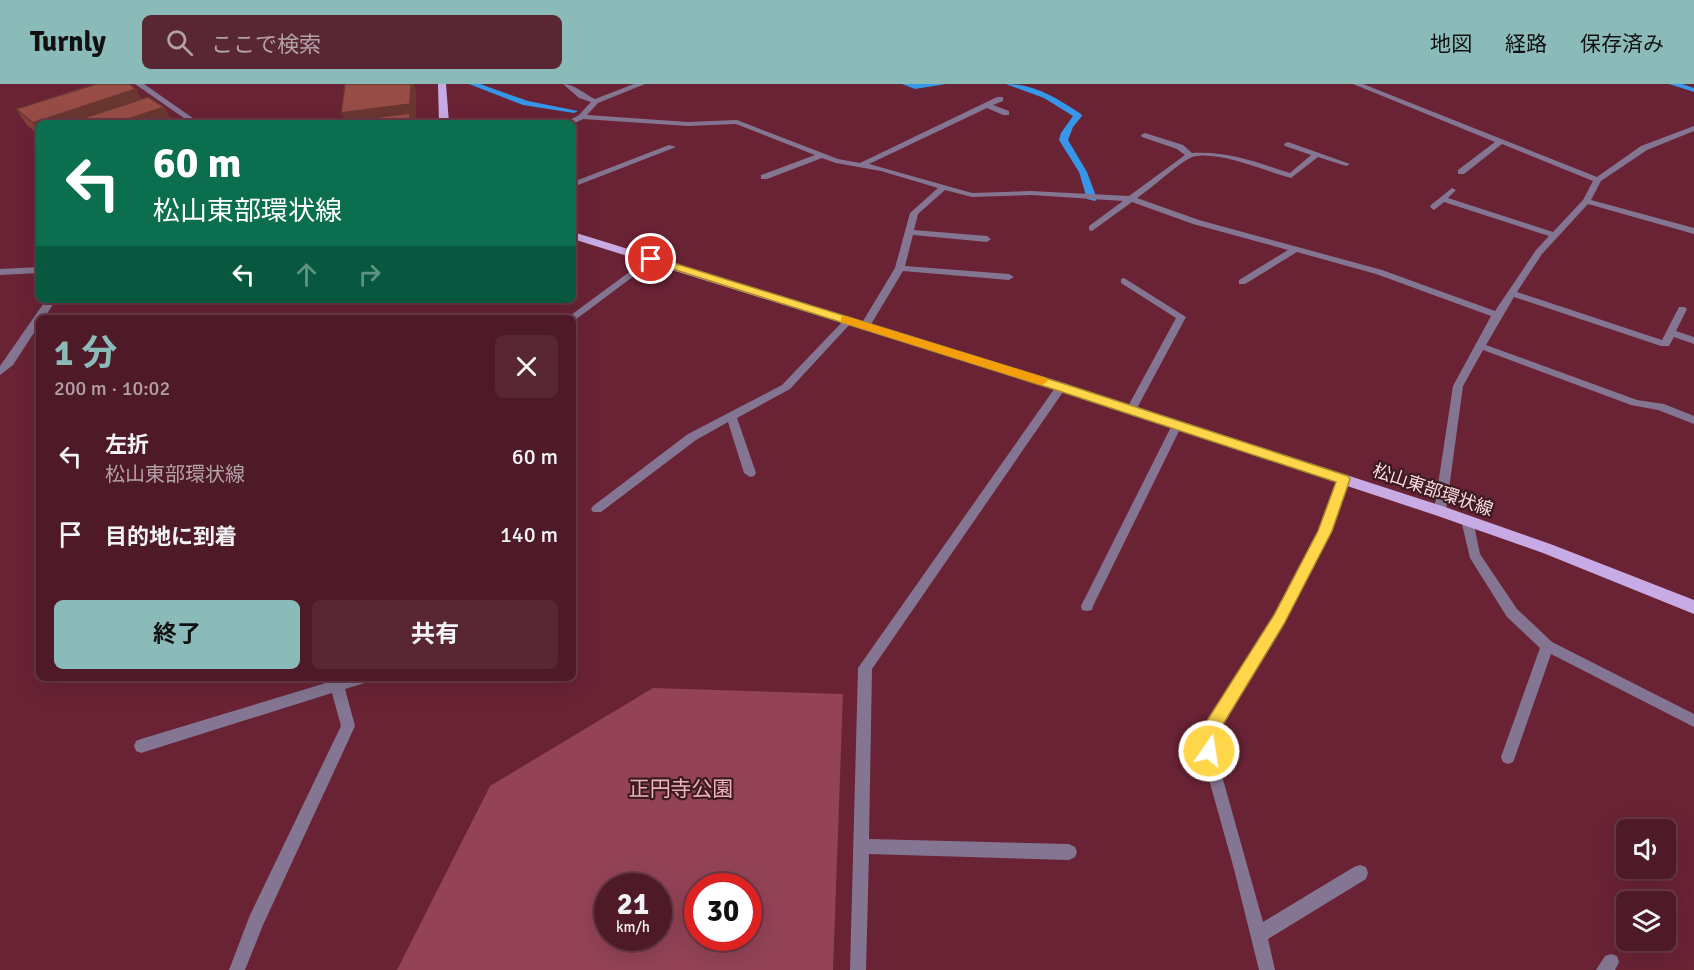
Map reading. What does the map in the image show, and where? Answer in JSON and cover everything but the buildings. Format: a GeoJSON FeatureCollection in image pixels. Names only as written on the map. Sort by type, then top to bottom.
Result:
{"type":"FeatureCollection","features":[{"type":"Feature","properties":{"kind":"main road"},"geometry":{"type":"LineString","coordinates":[[442,84],[444,120]]}},
{"type":"Feature","properties":{"kind":"main road","name":"松山東部環状線"},"geometry":{"type":"LineString","coordinates":[[576,236],[1061,387],[1344,479],[1548,549],[1694,608]]}},
{"type":"Feature","properties":{"kind":"street"},"geometry":{"type":"LineString","coordinates":[[139,84],[192,120]]}},
{"type":"Feature","properties":{"kind":"street"},"geometry":{"type":"LineString","coordinates":[[567,84],[582,96],[595,101]]}},
{"type":"Feature","properties":{"kind":"street"},"geometry":{"type":"LineString","coordinates":[[582,117],[595,101],[641,84]]}},
{"type":"Feature","properties":{"kind":"street"},"geometry":{"type":"LineString","coordinates":[[1357,84],[1598,180]]}},
{"type":"Feature","properties":{"kind":"street"},"geometry":{"type":"LineString","coordinates":[[862,165],[1000,99]]}},
{"type":"Feature","properties":{"kind":"street"},"geometry":{"type":"LineString","coordinates":[[987,105],[1006,113]]}},
{"type":"Feature","properties":{"kind":"street"},"geometry":{"type":"LineString","coordinates":[[575,120],[582,117],[688,124],[736,122],[821,156],[882,169],[942,188],[987,196],[1031,193],[1132,199],[1196,222],[1379,272],[1497,315]]}},
{"type":"Feature","properties":{"kind":"street"},"geometry":{"type":"LineString","coordinates":[[1440,511],[1458,386],[1511,293],[1539,252],[1586,201],[1598,180],[1644,147],[1694,128]]}},
{"type":"Feature","properties":{"kind":"street"},"geometry":{"type":"LineString","coordinates":[[1145,135],[1180,147],[1190,155]]}},
{"type":"Feature","properties":{"kind":"street"},"geometry":{"type":"LineString","coordinates":[[1461,172],[1501,141]]}},
{"type":"Feature","properties":{"kind":"street"},"geometry":{"type":"LineString","coordinates":[[1288,144],[1346,164]]}},
{"type":"Feature","properties":{"kind":"street"},"geometry":{"type":"LineString","coordinates":[[576,184],[672,147]]}},
{"type":"Feature","properties":{"kind":"street"},"geometry":{"type":"LineString","coordinates":[[1092,228],[1190,155],[1228,156],[1291,176],[1317,154]]}},
{"type":"Feature","properties":{"kind":"street"},"geometry":{"type":"LineString","coordinates":[[764,177],[821,156]]}},
{"type":"Feature","properties":{"kind":"street"},"geometry":{"type":"LineString","coordinates":[[865,326],[900,268],[914,213],[942,188]]}},
{"type":"Feature","properties":{"kind":"street"},"geometry":{"type":"LineString","coordinates":[[1434,207],[1452,190]]}},
{"type":"Feature","properties":{"kind":"street"},"geometry":{"type":"LineString","coordinates":[[1443,199],[1555,235]]}},
{"type":"Feature","properties":{"kind":"street"},"geometry":{"type":"LineString","coordinates":[[1586,201],[1694,231]]}},
{"type":"Feature","properties":{"kind":"street"},"geometry":{"type":"LineString","coordinates":[[909,232],[987,239]]}},
{"type":"Feature","properties":{"kind":"street"},"geometry":{"type":"LineString","coordinates":[[1242,282],[1296,249]]}},
{"type":"Feature","properties":{"kind":"street"},"geometry":{"type":"LineString","coordinates":[[576,315],[651,259]]}},
{"type":"Feature","properties":{"kind":"street"},"geometry":{"type":"LineString","coordinates":[[900,268],[1009,277]]}},
{"type":"Feature","properties":{"kind":"street"},"geometry":{"type":"LineString","coordinates":[[0,272],[36,270]]}},
{"type":"Feature","properties":{"kind":"street"},"geometry":{"type":"LineString","coordinates":[[1124,281],[1181,317],[1131,410]]}},
{"type":"Feature","properties":{"kind":"street"},"geometry":{"type":"LineString","coordinates":[[1511,293],[1665,344],[1682,309]]}},
{"type":"Feature","properties":{"kind":"street"},"geometry":{"type":"LineString","coordinates":[[597,508],[692,437],[732,418],[786,387],[848,321]]}},
{"type":"Feature","properties":{"kind":"street"},"geometry":{"type":"LineString","coordinates":[[0,372],[9,363],[36,322]]}},
{"type":"Feature","properties":{"kind":"street"},"geometry":{"type":"LineString","coordinates":[[1671,332],[1694,341]]}},
{"type":"Feature","properties":{"kind":"street"},"geometry":{"type":"LineString","coordinates":[[1480,346],[1635,403],[1660,407],[1694,420]]}},
{"type":"Feature","properties":{"kind":"street"},"geometry":{"type":"LineString","coordinates":[[858,970],[865,668],[1061,387]]}},
{"type":"Feature","properties":{"kind":"street"},"geometry":{"type":"LineString","coordinates":[[732,418],[750,473]]}},
{"type":"Feature","properties":{"kind":"street"},"geometry":{"type":"LineString","coordinates":[[1087,606],[1177,425]]}},
{"type":"Feature","properties":{"kind":"street"},"geometry":{"type":"LineString","coordinates":[[1267,970],[1209,751],[1214,724],[1279,620],[1325,531],[1344,479]]}},
{"type":"Feature","properties":{"kind":"street"},"geometry":{"type":"LineString","coordinates":[[1467,520],[1474,555],[1512,613],[1547,646],[1694,721]]}},
{"type":"Feature","properties":{"kind":"street"},"geometry":{"type":"LineString","coordinates":[[1508,757],[1547,646]]}},
{"type":"Feature","properties":{"kind":"street"},"geometry":{"type":"LineString","coordinates":[[141,746],[336,682],[348,726],[256,921],[237,970]]}},
{"type":"Feature","properties":{"kind":"street"},"geometry":{"type":"LineString","coordinates":[[861,846],[1069,852]]}},
{"type":"Feature","properties":{"kind":"street"},"geometry":{"type":"LineString","coordinates":[[1258,935],[1360,873]]}},
{"type":"Feature","properties":{"kind":"green space","name":"正円寺公園"},"geometry":{"type":"Polygon","coordinates":[[[653,688],[843,694],[833,970],[397,970],[490,786],[653,688]]]}},
{"type":"Feature","properties":{"kind":"waterway"},"geometry":{"type":"LineString","coordinates":[[473,84],[526,103],[574,111]]}},
{"type":"Feature","properties":{"kind":"waterway"},"geometry":{"type":"LineString","coordinates":[[906,84],[915,87],[942,84]]}},
{"type":"Feature","properties":{"kind":"waterway"},"geometry":{"type":"LineString","coordinates":[[1010,84],[1047,96],[1078,116],[1069,126],[1064,140],[1083,172],[1092,199]]}},
{"type":"Feature","properties":{"kind":"waterway"},"geometry":{"type":"LineString","coordinates":[[1673,84],[1694,90]]}},
{"type":"Feature","properties":{"kind":"slow traffic"},"geometry":{"type":"LineString","coordinates":[[845,320],[1042,381]]}},
{"type":"Feature","properties":{"kind":"route"},"geometry":{"type":"LineString","coordinates":[[651,259],[1061,387],[1344,479],[1325,531],[1279,620],[1214,724],[1209,751]]}}]}
